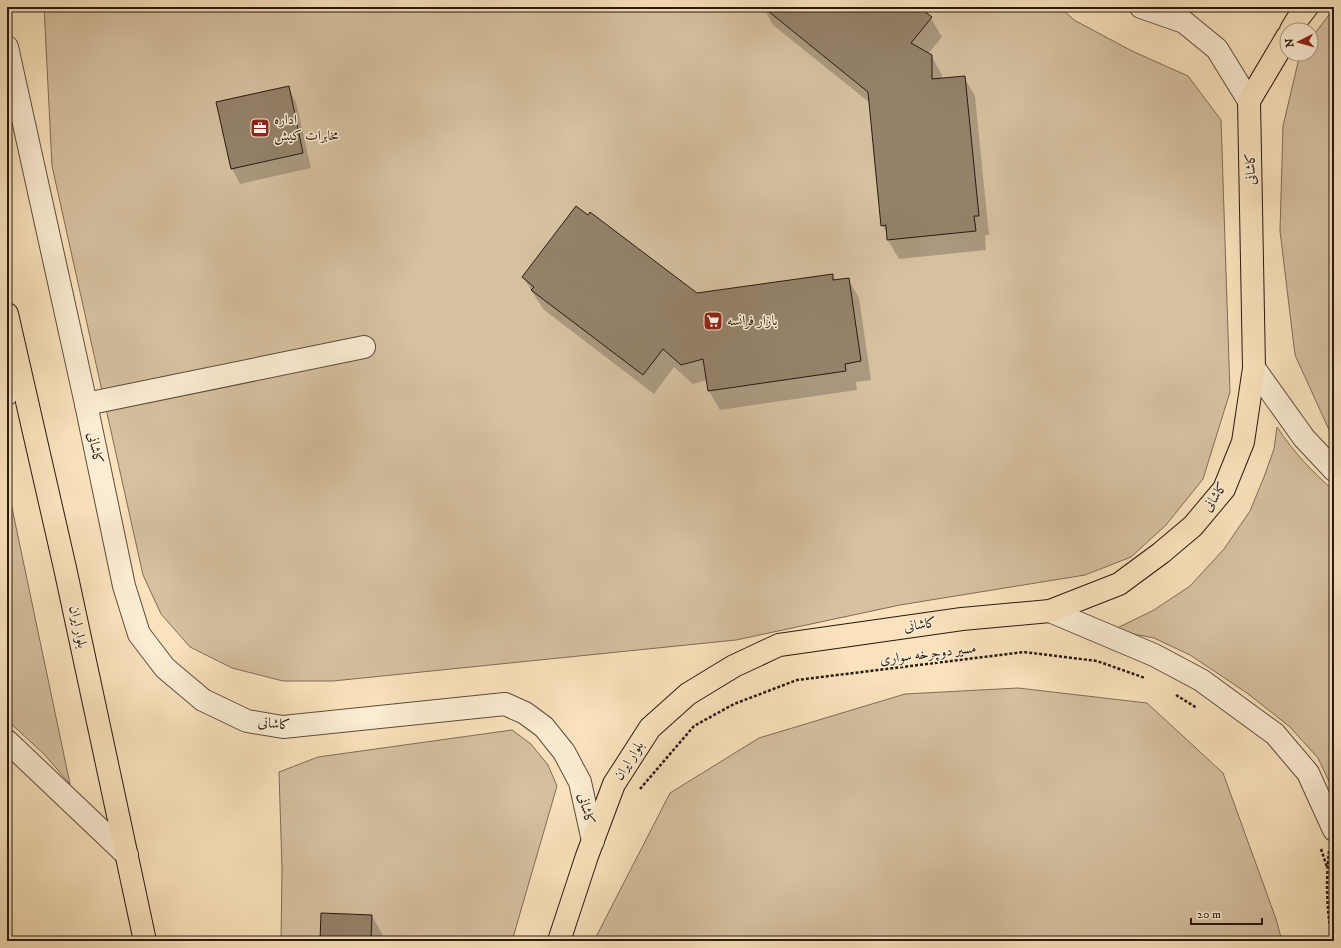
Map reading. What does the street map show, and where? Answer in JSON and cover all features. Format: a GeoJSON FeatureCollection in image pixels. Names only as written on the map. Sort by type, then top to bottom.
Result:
{"type":"FeatureCollection","features":[{"type":"Feature","properties":{"kind":"main road"},"geometry":{"type":"LineString","coordinates":[[1296,22],[1307,7]]}},
{"type":"Feature","properties":{"kind":"main road"},"geometry":{"type":"LineString","coordinates":[[1249,101],[1279,50]]}},
{"type":"Feature","properties":{"kind":"main road","name":"کاشانی"},"geometry":{"type":"LineString","coordinates":[[778,645],[962,618],[1050,612],[1119,584],[1161,553],[1193,526],[1224,488],[1244,442],[1254,368],[1249,101]]}},
{"type":"Feature","properties":{"kind":"main road","name":"بلوار ایران"},"geometry":{"type":"LineString","coordinates":[[7,314],[65,568],[146,941]]}},
{"type":"Feature","properties":{"kind":"main road","name":"بلوار ایران"},"geometry":{"type":"LineString","coordinates":[[559,941],[593,840],[614,784],[650,728],[688,694],[734,666],[778,645]]}},
{"type":"Feature","properties":{"kind":"street"},"geometry":{"type":"LineString","coordinates":[[1142,7],[1184,22],[1217,49],[1249,101]]}},
{"type":"Feature","properties":{"kind":"street","name":"کاشانی"},"geometry":{"type":"LineString","coordinates":[[7,47],[86,404],[124,586],[139,634],[165,668],[203,700],[247,721],[283,727],[505,704],[525,713],[544,727],[564,752],[580,782],[593,840]]}},
{"type":"Feature","properties":{"kind":"street"},"geometry":{"type":"LineString","coordinates":[[86,404],[364,347]]}},
{"type":"Feature","properties":{"kind":"street"},"geometry":{"type":"LineString","coordinates":[[7,394],[17,359]]}},
{"type":"Feature","properties":{"kind":"street"},"geometry":{"type":"LineString","coordinates":[[1254,368],[1304,438],[1334,470]]}},
{"type":"Feature","properties":{"kind":"street"},"geometry":{"type":"LineString","coordinates":[[1050,612],[1154,655],[1201,680],[1275,734],[1308,773],[1328,833]]}},
{"type":"Feature","properties":{"kind":"street"},"geometry":{"type":"LineString","coordinates":[[7,741],[127,855]]}},
{"type":"Feature","properties":{"kind":"path","name":"مسیر دوچرخه سواری"},"geometry":{"type":"LineString","coordinates":[[638,791],[694,726],[734,704],[797,680],[1024,652],[1097,661],[1148,679]]}},
{"type":"Feature","properties":{"kind":"path"},"geometry":{"type":"LineString","coordinates":[[1174,694],[1200,710]]}},
{"type":"Feature","properties":{"kind":"path"},"geometry":{"type":"LineString","coordinates":[[1328,833],[1328,902],[1333,941]]}},
{"type":"Feature","properties":{"kind":"path"},"geometry":{"type":"LineString","coordinates":[[1327,867],[1328,833]]}},
{"type":"Feature","properties":{"kind":"shaded area"},"geometry":{"type":"Polygon","coordinates":[[[44,7],[1060,7],[1074,20],[1132,51],[1188,76],[1221,120],[1230,392],[1203,479],[1166,525],[1131,557],[1085,575],[900,605],[736,640],[333,681],[283,681],[232,668],[190,647],[161,614],[143,575],[52,166],[44,7]]]}},
{"type":"Feature","properties":{"kind":"shaded area"},"geometry":{"type":"Polygon","coordinates":[[[1334,8],[1334,436],[1330,432],[1295,355],[1280,231],[1283,126],[1298,62],[1319,62],[1319,28],[1334,8]]]}},
{"type":"Feature","properties":{"kind":"shaded area"},"geometry":{"type":"Polygon","coordinates":[[[1277,427],[1303,461],[1334,491],[1334,792],[1318,758],[1290,727],[1247,693],[1190,655],[1154,638],[1113,630],[1154,610],[1190,586],[1224,549],[1250,511],[1274,449],[1277,427]]]}},
{"type":"Feature","properties":{"kind":"shaded area"},"geometry":{"type":"Polygon","coordinates":[[[7,484],[70,784],[44,754],[7,720],[7,484]]]}},
{"type":"Feature","properties":{"kind":"shaded area"},"geometry":{"type":"Polygon","coordinates":[[[1018,688],[1147,703],[1223,773],[1276,919],[1282,941],[595,941],[670,793],[759,738],[905,694],[1018,688]]]}},
{"type":"Feature","properties":{"kind":"shaded area"},"geometry":{"type":"Polygon","coordinates":[[[512,730],[531,744],[548,765],[557,786],[512,941],[281,941],[282,870],[279,772],[318,757],[512,730]]]}},
{"type":"Feature","properties":{"kind":"building"},"geometry":{"type":"Polygon","coordinates":[[[763,7],[919,7],[932,17],[911,43],[932,55],[932,79],[965,76],[979,216],[974,216],[976,231],[887,240],[886,225],[881,226],[868,92],[763,7]]]}},
{"type":"Feature","properties":{"kind":"building","name":"اداره مخابرات کیش"},"geometry":{"type":"Polygon","coordinates":[[[289,86],[303,153],[231,169],[216,102],[289,86]]]}},
{"type":"Feature","properties":{"kind":"building","name":"بازار فرانسه"},"geometry":{"type":"Polygon","coordinates":[[[576,206],[588,215],[590,212],[697,293],[833,274],[833,280],[849,278],[861,361],[845,364],[846,371],[708,391],[703,359],[681,365],[663,349],[643,375],[531,290],[534,287],[522,277],[576,206]]]}},
{"type":"Feature","properties":{"kind":"building"},"geometry":{"type":"Polygon","coordinates":[[[321,913],[372,915],[371,941],[320,941],[321,913]]]}},
{"type":"Feature","properties":{"kind":"place","name":"اداره مخابرات کیش"},"geometry":{"type":"Point","coordinates":[260,128]}},
{"type":"Feature","properties":{"kind":"place","name":"بازار فرانسه"},"geometry":{"type":"Point","coordinates":[713,321]}}]}
